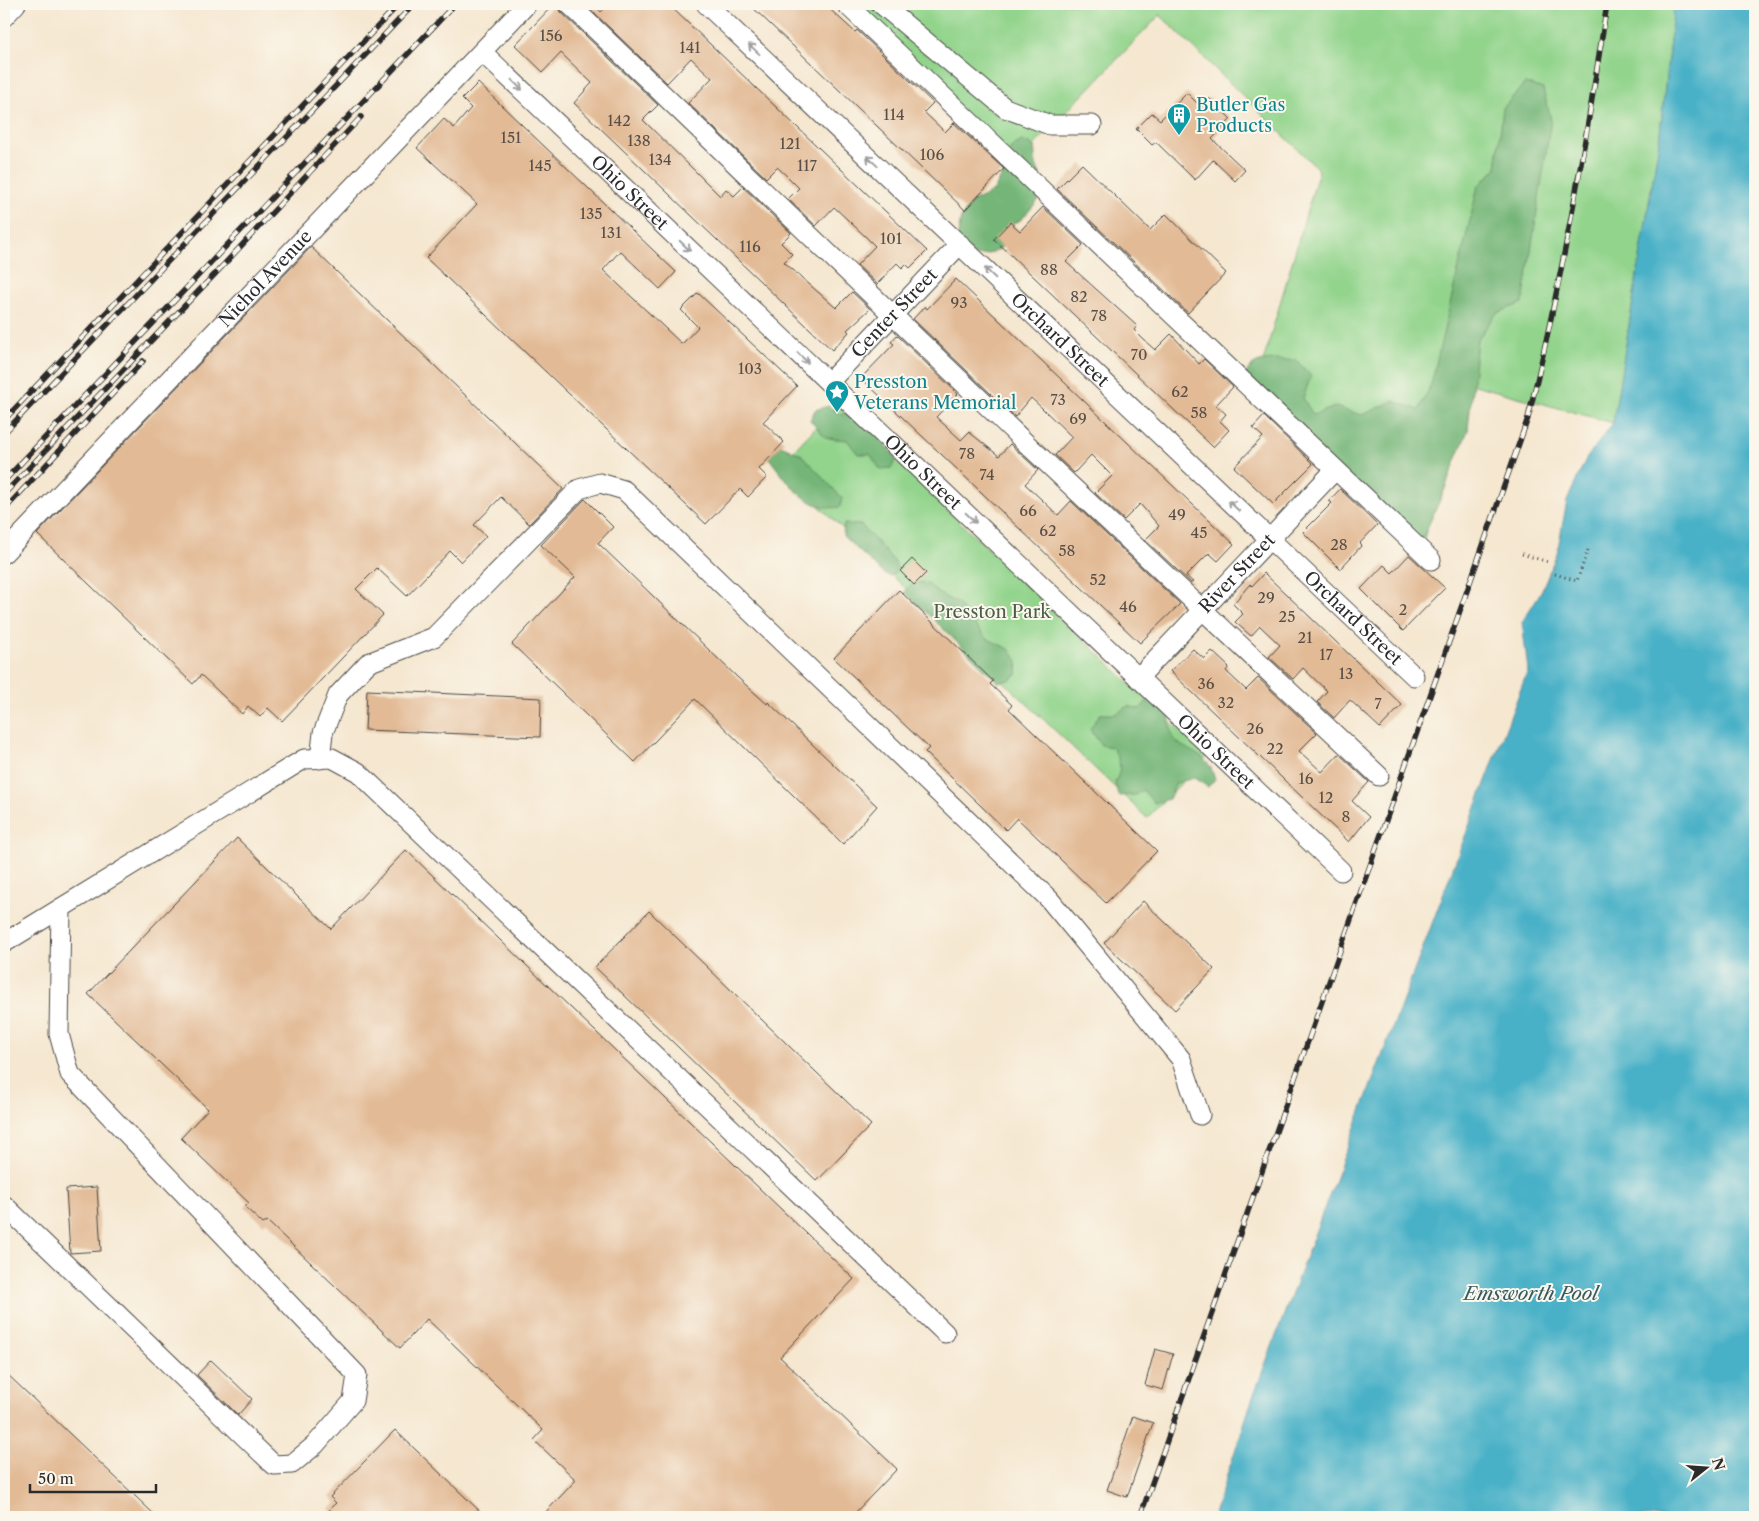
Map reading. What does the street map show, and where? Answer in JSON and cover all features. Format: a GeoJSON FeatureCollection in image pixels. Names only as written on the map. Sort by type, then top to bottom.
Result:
{"type":"FeatureCollection","features":[{"type":"Feature","properties":{"kind":"street"},"geometry":{"type":"LineString","coordinates":[[4,17],[16,4]]}},
{"type":"Feature","properties":{"kind":"street","name":"Nichol Avenue"},"geometry":{"type":"LineString","coordinates":[[4,553],[527,4]]}},
{"type":"Feature","properties":{"kind":"street"},"geometry":{"type":"LineString","coordinates":[[569,4],[893,316],[1379,776]]}},
{"type":"Feature","properties":{"kind":"street","name":"Orchard Street"},"geometry":{"type":"LineString","coordinates":[[706,4],[1414,676]]}},
{"type":"Feature","properties":{"kind":"street"},"geometry":{"type":"LineString","coordinates":[[846,4],[1431,560]]}},
{"type":"Feature","properties":{"kind":"street"},"geometry":{"type":"LineString","coordinates":[[881,4],[1005,108],[1050,125],[1092,126]]}},
{"type":"Feature","properties":{"kind":"street","name":"Ohio Street"},"geometry":{"type":"LineString","coordinates":[[482,52],[1341,871]]}},
{"type":"Feature","properties":{"kind":"street","name":"Center Street"},"geometry":{"type":"LineString","coordinates":[[829,382],[960,244]]}},
{"type":"Feature","properties":{"kind":"street","name":"River Street"},"geometry":{"type":"LineString","coordinates":[[1138,678],[1335,470]]}},
{"type":"Feature","properties":{"kind":"street"},"geometry":{"type":"LineString","coordinates":[[320,758],[323,733],[338,695],[368,663],[434,637],[579,489],[600,483],[624,490],[1049,899],[1182,1059],[1200,1115]]}},
{"type":"Feature","properties":{"kind":"street"},"geometry":{"type":"LineString","coordinates":[[4,943],[304,759],[332,758],[358,772],[945,1333]]}},
{"type":"Feature","properties":{"kind":"street"},"geometry":{"type":"LineString","coordinates":[[4,1205],[274,1465],[292,1464],[315,1446],[353,1401],[357,1375],[70,1074],[59,1034],[61,908]]}},
{"type":"Feature","properties":{"kind":"path"},"geometry":{"type":"LineString","coordinates":[[1555,574],[1578,581],[1589,547]]}},
{"type":"Feature","properties":{"kind":"path"},"geometry":{"type":"LineString","coordinates":[[1522,554],[1548,562]]}},
{"type":"Feature","properties":{"kind":"green space"},"geometry":{"type":"Polygon","coordinates":[[[846,4],[1674,4],[1659,142],[1613,423],[1467,383],[1421,550],[1258,379],[1319,170],[1160,15],[1016,164],[846,4]]]}},
{"type":"Feature","properties":{"kind":"green space"},"geometry":{"type":"Polygon","coordinates":[[[1525,83],[1543,89],[1551,120],[1523,303],[1497,313],[1477,340],[1468,430],[1444,491],[1419,546],[1244,381],[1251,367],[1257,363],[1271,360],[1296,360],[1311,376],[1303,398],[1313,415],[1335,407],[1362,415],[1393,401],[1419,410],[1431,385],[1478,186],[1496,169],[1503,108],[1525,83]]]}},
{"type":"Feature","properties":{"kind":"green space"},"geometry":{"type":"Polygon","coordinates":[[[1022,141],[1034,146],[1036,165],[1043,180],[1041,197],[1022,219],[1013,224],[1007,239],[1000,248],[990,254],[974,256],[957,239],[961,218],[972,202],[994,191],[1002,175],[1011,167],[1010,148],[1022,141]]]}},
{"type":"Feature","properties":{"kind":"green space","name":"Presston Park"},"geometry":{"type":"Polygon","coordinates":[[[837,405],[1207,757],[1147,818],[778,467],[837,405]]]}},
{"type":"Feature","properties":{"kind":"green space"},"geometry":{"type":"Polygon","coordinates":[[[828,406],[840,414],[857,411],[897,459],[891,468],[880,469],[870,454],[858,454],[847,440],[826,438],[810,420],[815,410],[828,406]]]}},
{"type":"Feature","properties":{"kind":"green space"},"geometry":{"type":"Polygon","coordinates":[[[781,445],[802,455],[842,498],[840,507],[828,508],[818,505],[808,500],[790,485],[769,458],[781,445]]]}},
{"type":"Feature","properties":{"kind":"green space"},"geometry":{"type":"Polygon","coordinates":[[[844,524],[861,525],[894,561],[897,567],[895,573],[890,576],[883,573],[843,536],[844,524]]]}},
{"type":"Feature","properties":{"kind":"green space"},"geometry":{"type":"Polygon","coordinates":[[[919,582],[928,584],[938,593],[958,604],[986,638],[1009,649],[1018,661],[1017,675],[1009,680],[998,682],[905,592],[909,586],[919,582]]]}},
{"type":"Feature","properties":{"kind":"green space"},"geometry":{"type":"Polygon","coordinates":[[[1146,702],[1158,703],[1170,715],[1170,727],[1177,742],[1203,758],[1210,766],[1215,779],[1208,787],[1194,778],[1176,783],[1169,799],[1154,803],[1143,790],[1135,795],[1118,796],[1115,782],[1120,764],[1117,756],[1112,747],[1101,745],[1090,729],[1100,714],[1116,714],[1128,706],[1140,709],[1146,702]]]}},
{"type":"Feature","properties":{"kind":"water","name":"Emsworth Pool"},"geometry":{"type":"Polygon","coordinates":[[[1674,4],[1755,4],[1755,1517],[1213,1517],[1254,1394],[1528,670],[1522,622],[1541,592],[1557,553],[1567,501],[1586,459],[1613,423],[1659,142],[1674,4]]]}},
{"type":"Feature","properties":{"kind":"building"},"geometry":{"type":"Polygon","coordinates":[[[554,4],[558,4],[561,12],[658,105],[643,120],[720,196],[726,189],[734,196],[743,187],[791,233],[781,243],[792,254],[784,262],[836,308],[852,292],[870,309],[847,330],[849,332],[832,350],[574,103],[592,83],[561,53],[543,72],[515,45],[554,4]]]}},
{"type":"Feature","properties":{"kind":"building"},"geometry":{"type":"Polygon","coordinates":[[[593,4],[601,12],[609,4],[668,4],[927,251],[910,268],[906,264],[902,268],[897,263],[877,284],[857,265],[875,246],[866,237],[834,207],[816,226],[788,199],[799,188],[788,177],[777,167],[766,178],[688,103],[712,78],[691,58],[667,83],[589,8],[593,4]]]}},
{"type":"Feature","properties":{"kind":"building"},"geometry":{"type":"Polygon","coordinates":[[[749,4],[824,4],[855,32],[857,30],[933,103],[924,112],[945,132],[954,123],[1004,169],[965,210],[749,4]]]}},
{"type":"Feature","properties":{"kind":"building"},"geometry":{"type":"Polygon","coordinates":[[[478,83],[676,272],[660,289],[620,251],[603,270],[682,344],[698,327],[681,310],[698,293],[797,386],[763,422],[784,442],[759,469],[767,477],[748,497],[740,489],[706,524],[426,258],[477,204],[417,148],[444,119],[454,128],[471,108],[462,99],[478,83]]]}},
{"type":"Feature","properties":{"kind":"building","name":"Butler Gas Products"},"geometry":{"type":"Polygon","coordinates":[[[1187,93],[1201,107],[1209,98],[1231,119],[1212,139],[1245,170],[1235,181],[1213,160],[1195,180],[1156,142],[1152,145],[1136,129],[1152,113],[1160,120],[1187,93]]]}},
{"type":"Feature","properties":{"kind":"building"},"geometry":{"type":"Polygon","coordinates":[[[1082,164],[1150,230],[1166,214],[1226,273],[1188,313],[1057,189],[1082,164]]]}},
{"type":"Feature","properties":{"kind":"building"},"geometry":{"type":"Polygon","coordinates":[[[1043,207],[1083,245],[1066,262],[1137,326],[1134,330],[1144,340],[1155,350],[1171,334],[1199,364],[1204,359],[1233,387],[1216,405],[1226,414],[1220,421],[1229,430],[1213,447],[994,239],[1010,222],[1020,231],[1043,207]]]}},
{"type":"Feature","properties":{"kind":"building"},"geometry":{"type":"Polygon","coordinates":[[[311,247],[563,489],[529,524],[501,497],[474,525],[486,536],[461,562],[450,551],[407,596],[377,568],[356,589],[383,615],[282,721],[268,708],[260,717],[248,706],[242,714],[201,675],[193,684],[37,534],[311,247]]]}},
{"type":"Feature","properties":{"kind":"building"},"geometry":{"type":"Polygon","coordinates":[[[956,279],[1234,544],[1218,561],[1209,553],[1186,576],[1193,582],[1191,583],[1145,540],[1159,526],[1140,504],[1124,520],[1095,493],[1112,476],[1091,455],[1074,473],[1055,455],[1072,437],[1042,408],[1031,398],[1015,417],[913,319],[925,306],[927,309],[956,279]]]}},
{"type":"Feature","properties":{"kind":"building"},"geometry":{"type":"Polygon","coordinates":[[[897,335],[958,394],[936,417],[961,440],[969,432],[999,456],[1010,444],[1038,470],[1025,484],[1058,515],[1071,501],[1180,604],[1140,643],[861,378],[894,344],[891,342],[897,335]]]}},
{"type":"Feature","properties":{"kind":"building"},"geometry":{"type":"Polygon","coordinates":[[[1264,416],[1313,464],[1273,504],[1234,467],[1263,437],[1253,428],[1264,416]]]}},
{"type":"Feature","properties":{"kind":"building"},"geometry":{"type":"Polygon","coordinates":[[[1340,489],[1377,525],[1340,569],[1303,532],[1332,503],[1329,501],[1340,489]]]}},
{"type":"Feature","properties":{"kind":"building"},"geometry":{"type":"Polygon","coordinates":[[[585,499],[613,527],[598,543],[737,677],[767,704],[768,702],[877,806],[843,844],[695,699],[635,762],[512,644],[575,577],[541,545],[585,499]]]}},
{"type":"Feature","properties":{"kind":"building"},"geometry":{"type":"Polygon","coordinates":[[[1409,555],[1445,588],[1403,631],[1361,589],[1384,565],[1392,573],[1409,555]]]}},
{"type":"Feature","properties":{"kind":"building"},"geometry":{"type":"Polygon","coordinates":[[[912,559],[926,573],[914,585],[900,571],[912,559]]]}},
{"type":"Feature","properties":{"kind":"building"},"geometry":{"type":"Polygon","coordinates":[[[1264,573],[1402,705],[1380,728],[1350,700],[1334,718],[1317,702],[1327,691],[1303,668],[1293,679],[1269,657],[1280,645],[1260,626],[1251,636],[1235,622],[1243,614],[1233,604],[1250,584],[1252,586],[1264,573]]]}},
{"type":"Feature","properties":{"kind":"building"},"geometry":{"type":"Polygon","coordinates":[[[899,590],[993,681],[990,684],[1012,705],[1009,709],[1157,851],[1106,903],[1017,818],[1006,830],[925,752],[929,748],[834,658],[899,590]]]}},
{"type":"Feature","properties":{"kind":"building"},"geometry":{"type":"Polygon","coordinates":[[[1193,649],[1204,659],[1212,651],[1229,667],[1226,671],[1246,690],[1258,678],[1317,733],[1299,751],[1322,772],[1339,754],[1369,782],[1352,801],[1369,817],[1349,842],[1170,671],[1193,649]]]}},
{"type":"Feature","properties":{"kind":"building"},"geometry":{"type":"Polygon","coordinates":[[[367,690],[541,698],[540,737],[365,730],[367,690]]]}},
{"type":"Feature","properties":{"kind":"building"},"geometry":{"type":"Polygon","coordinates":[[[237,838],[331,929],[406,850],[854,1279],[780,1357],[897,1469],[851,1517],[541,1517],[576,1480],[534,1440],[543,1430],[427,1319],[400,1348],[267,1221],[263,1224],[245,1207],[249,1203],[181,1138],[208,1109],[88,994],[237,838]]]}},
{"type":"Feature","properties":{"kind":"building"},"geometry":{"type":"Polygon","coordinates":[[[1143,901],[1214,969],[1175,1010],[1104,943],[1143,901]]]}},
{"type":"Feature","properties":{"kind":"building"},"geometry":{"type":"Polygon","coordinates":[[[649,911],[871,1125],[817,1181],[595,967],[649,911]]]}},
{"type":"Feature","properties":{"kind":"building"},"geometry":{"type":"Polygon","coordinates":[[[97,1187],[101,1251],[70,1253],[66,1189],[97,1187]]]}},
{"type":"Feature","properties":{"kind":"building"},"geometry":{"type":"Polygon","coordinates":[[[1155,1349],[1173,1354],[1163,1390],[1145,1385],[1155,1349]]]}},
{"type":"Feature","properties":{"kind":"building"},"geometry":{"type":"Polygon","coordinates":[[[211,1360],[252,1399],[238,1415],[197,1375],[211,1360]]]}},
{"type":"Feature","properties":{"kind":"building"},"geometry":{"type":"Polygon","coordinates":[[[4,1371],[157,1517],[4,1517],[4,1371]]]}},
{"type":"Feature","properties":{"kind":"building"},"geometry":{"type":"Polygon","coordinates":[[[1133,1416],[1153,1423],[1127,1497],[1107,1490],[1133,1416]]]}},
{"type":"Feature","properties":{"kind":"building"},"geometry":{"type":"Polygon","coordinates":[[[395,1430],[486,1517],[338,1517],[329,1509],[336,1503],[330,1497],[395,1430]]]}},
{"type":"Feature","properties":{"kind":"railway"},"geometry":{"type":"LineString","coordinates":[[4,420],[399,4]]}},
{"type":"Feature","properties":{"kind":"railway"},"geometry":{"type":"LineString","coordinates":[[4,433],[414,4]]}},
{"type":"Feature","properties":{"kind":"railway"},"geometry":{"type":"LineString","coordinates":[[4,481],[455,4]]}},
{"type":"Feature","properties":{"kind":"railway"},"geometry":{"type":"LineString","coordinates":[[1140,1517],[1528,418],[1552,315],[1572,212],[1607,4]]}},
{"type":"Feature","properties":{"kind":"railway"},"geometry":{"type":"LineString","coordinates":[[4,494],[216,273],[361,117]]}},
{"type":"Feature","properties":{"kind":"railway"},"geometry":{"type":"LineString","coordinates":[[4,510],[143,361]]}},
{"type":"Feature","properties":{"kind":"place","name":"Butler Gas Products"},"geometry":{"type":"Point","coordinates":[1179,136]}},
{"type":"Feature","properties":{"kind":"place","name":"Presston Veterans Memorial"},"geometry":{"type":"Point","coordinates":[837,413]}}]}
